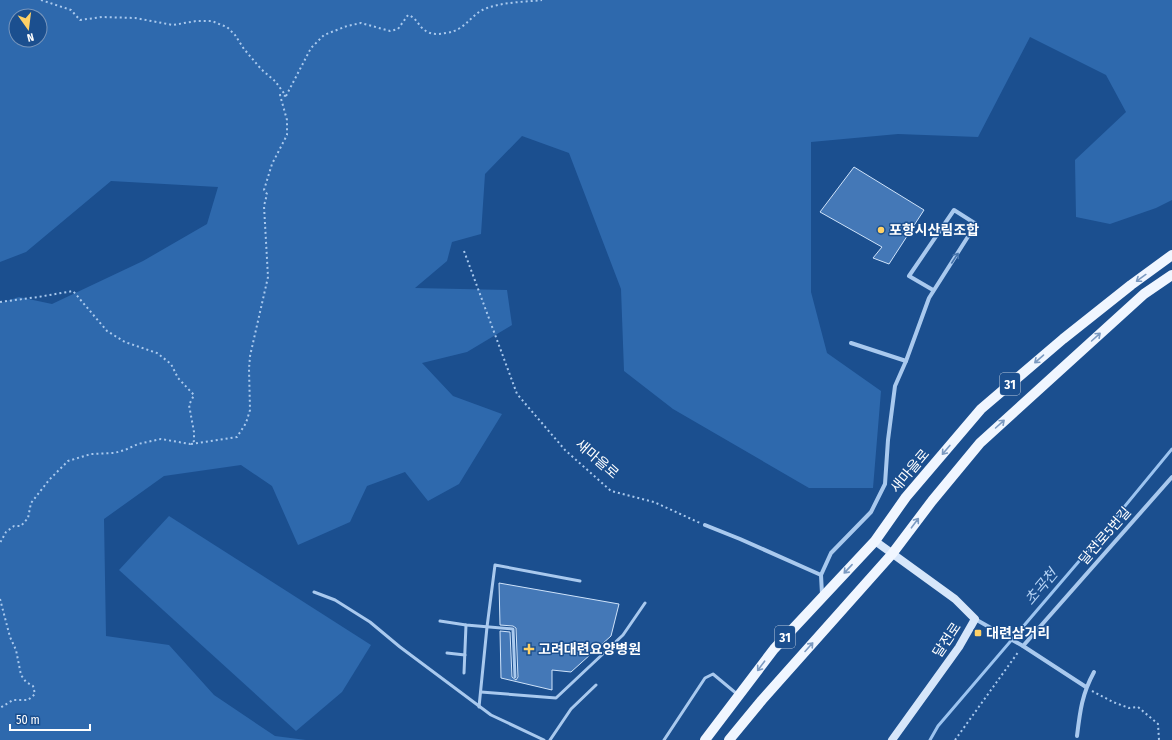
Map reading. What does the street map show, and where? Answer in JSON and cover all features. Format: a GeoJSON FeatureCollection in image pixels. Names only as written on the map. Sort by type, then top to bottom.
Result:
{"type":"FeatureCollection","features":[{"type":"Feature","properties":{"kind":"main road","name":"새마을로"},"geometry":{"type":"LineString","coordinates":[[705,740],[774,649],[875,541],[906,497],[981,408],[1063,339],[1172,255]]}},
{"type":"Feature","properties":{"kind":"main road","name":"31"},"geometry":{"type":"LineString","coordinates":[[730,740],[762,700],[892,554],[932,501],[980,443],[1144,294],[1172,275]]}},
{"type":"Feature","properties":{"kind":"street"},"geometry":{"type":"LineString","coordinates":[[822,597],[821,575],[831,553],[871,512],[885,484],[888,440],[895,386],[933,290],[976,224],[954,210],[909,276],[933,290]]}},
{"type":"Feature","properties":{"kind":"street"},"geometry":{"type":"LineString","coordinates":[[852,343],[906,361]]}},
{"type":"Feature","properties":{"kind":"street","name":"달전로5번길"},"geometry":{"type":"LineString","coordinates":[[1023,646],[1172,476]]}},
{"type":"Feature","properties":{"kind":"street"},"geometry":{"type":"LineString","coordinates":[[704,525],[740,539],[821,575]]}},
{"type":"Feature","properties":{"kind":"street","name":"달전로"},"geometry":{"type":"LineString","coordinates":[[875,541],[955,599],[976,619],[959,647],[895,739]]}},
{"type":"Feature","properties":{"kind":"street"},"geometry":{"type":"LineString","coordinates":[[976,619],[1023,646],[1086,687]]}},
{"type":"Feature","properties":{"kind":"street"},"geometry":{"type":"LineString","coordinates":[[1077,736],[1080,710],[1086,687],[1094,672]]}},
{"type":"Feature","properties":{"kind":"lane"},"geometry":{"type":"LineString","coordinates":[[479,707],[495,565],[580,581]]}},
{"type":"Feature","properties":{"kind":"lane"},"geometry":{"type":"LineString","coordinates":[[314,592],[335,600],[370,622],[400,647],[491,715],[544,740]]}},
{"type":"Feature","properties":{"kind":"lane"},"geometry":{"type":"LineString","coordinates":[[481,692],[556,698],[623,635],[645,603]]}},
{"type":"Feature","properties":{"kind":"lane"},"geometry":{"type":"LineString","coordinates":[[440,620],[466,625],[513,629],[515,677]]}},
{"type":"Feature","properties":{"kind":"lane"},"geometry":{"type":"LineString","coordinates":[[464,673],[466,625]]}},
{"type":"Feature","properties":{"kind":"lane"},"geometry":{"type":"LineString","coordinates":[[447,653],[465,655]]}},
{"type":"Feature","properties":{"kind":"lane"},"geometry":{"type":"LineString","coordinates":[[664,740],[705,678],[713,674],[739,695]]}},
{"type":"Feature","properties":{"kind":"lane"},"geometry":{"type":"LineString","coordinates":[[550,740],[571,710],[596,685]]}},
{"type":"Feature","properties":{"kind":"path"},"geometry":{"type":"LineString","coordinates":[[41,0],[71,10],[80,20],[102,16],[135,18],[173,25],[196,21],[212,21],[220,24],[235,35],[244,49],[261,69],[275,81],[286,96]]}},
{"type":"Feature","properties":{"kind":"path"},"geometry":{"type":"LineString","coordinates":[[286,96],[311,48],[324,35],[335,30],[361,23],[390,31],[398,29],[408,15],[414,17],[422,29],[428,33],[442,34],[458,30],[487,8],[497,5],[542,0]]}},
{"type":"Feature","properties":{"kind":"path"},"geometry":{"type":"LineString","coordinates":[[0,543],[6,532],[14,526],[21,526],[28,518],[31,503],[49,480],[68,461],[91,454],[114,453],[138,444],[161,439],[190,444],[237,437],[248,418],[251,403],[249,379],[250,356],[268,277],[264,206],[266,194],[264,190],[272,164],[287,135],[287,120],[280,95],[286,96]]}},
{"type":"Feature","properties":{"kind":"path","name":"새마을로"},"geometry":{"type":"LineString","coordinates":[[464,251],[517,394],[565,450],[611,491],[654,502],[704,525]]}},
{"type":"Feature","properties":{"kind":"path"},"geometry":{"type":"LineString","coordinates":[[0,302],[74,291],[107,331],[125,342],[157,353],[171,364],[178,378],[194,395],[189,405],[194,432],[194,441],[190,444]]}},
{"type":"Feature","properties":{"kind":"path"},"geometry":{"type":"LineString","coordinates":[[0,600],[10,637],[16,650],[21,675],[26,682],[33,686],[35,694],[28,700],[13,700],[0,708]]}},
{"type":"Feature","properties":{"kind":"path"},"geometry":{"type":"LineString","coordinates":[[955,740],[1023,646]]}},
{"type":"Feature","properties":{"kind":"path"},"geometry":{"type":"LineString","coordinates":[[1086,687],[1113,702],[1129,708],[1138,707],[1158,724],[1159,740]]}},
{"type":"Feature","properties":{"kind":"shaded area"},"geometry":{"type":"Polygon","coordinates":[[[0,0],[1172,0],[1172,200],[1156,208],[1110,224],[1076,217],[1075,160],[1126,112],[1106,75],[1030,37],[978,137],[898,134],[811,142],[811,292],[827,353],[881,391],[873,488],[809,488],[673,409],[624,371],[621,289],[569,153],[522,136],[485,174],[481,234],[452,242],[447,261],[415,288],[507,290],[512,325],[467,352],[422,363],[453,396],[502,414],[459,484],[428,501],[405,472],[367,486],[350,522],[298,545],[272,486],[241,465],[164,476],[104,519],[106,636],[169,645],[214,695],[275,736],[306,740],[0,740],[0,303],[19,297],[52,304],[143,261],[207,224],[218,187],[111,181],[26,252],[0,262],[0,0]]]}},
{"type":"Feature","properties":{"kind":"shaded area"},"geometry":{"type":"Polygon","coordinates":[[[169,516],[371,645],[342,692],[296,731],[119,570],[169,516]]]}},
{"type":"Feature","properties":{"kind":"building","name":"포항시산림조합"},"geometry":{"type":"Polygon","coordinates":[[[854,167],[924,210],[889,264],[873,258],[882,247],[820,212],[854,167]]]}},
{"type":"Feature","properties":{"kind":"building"},"geometry":{"type":"Polygon","coordinates":[[[499,583],[619,604],[611,636],[571,672],[552,670],[552,690],[501,678],[500,631],[510,632],[512,677],[516,680],[518,677],[516,628],[513,626],[500,625],[499,583]]]}},
{"type":"Feature","properties":{"kind":"waterway","name":"초곡천"},"geometry":{"type":"LineString","coordinates":[[930,740],[938,726],[1092,546],[1172,449]]}},
{"type":"Feature","properties":{"kind":"place","name":"포항시산림조합"},"geometry":{"type":"Point","coordinates":[881,230]}},
{"type":"Feature","properties":{"kind":"place","name":"대련삼거리"},"geometry":{"type":"Point","coordinates":[978,633]}},
{"type":"Feature","properties":{"kind":"place","name":"고려대련요양병원"},"geometry":{"type":"Point","coordinates":[529,649]}}]}
